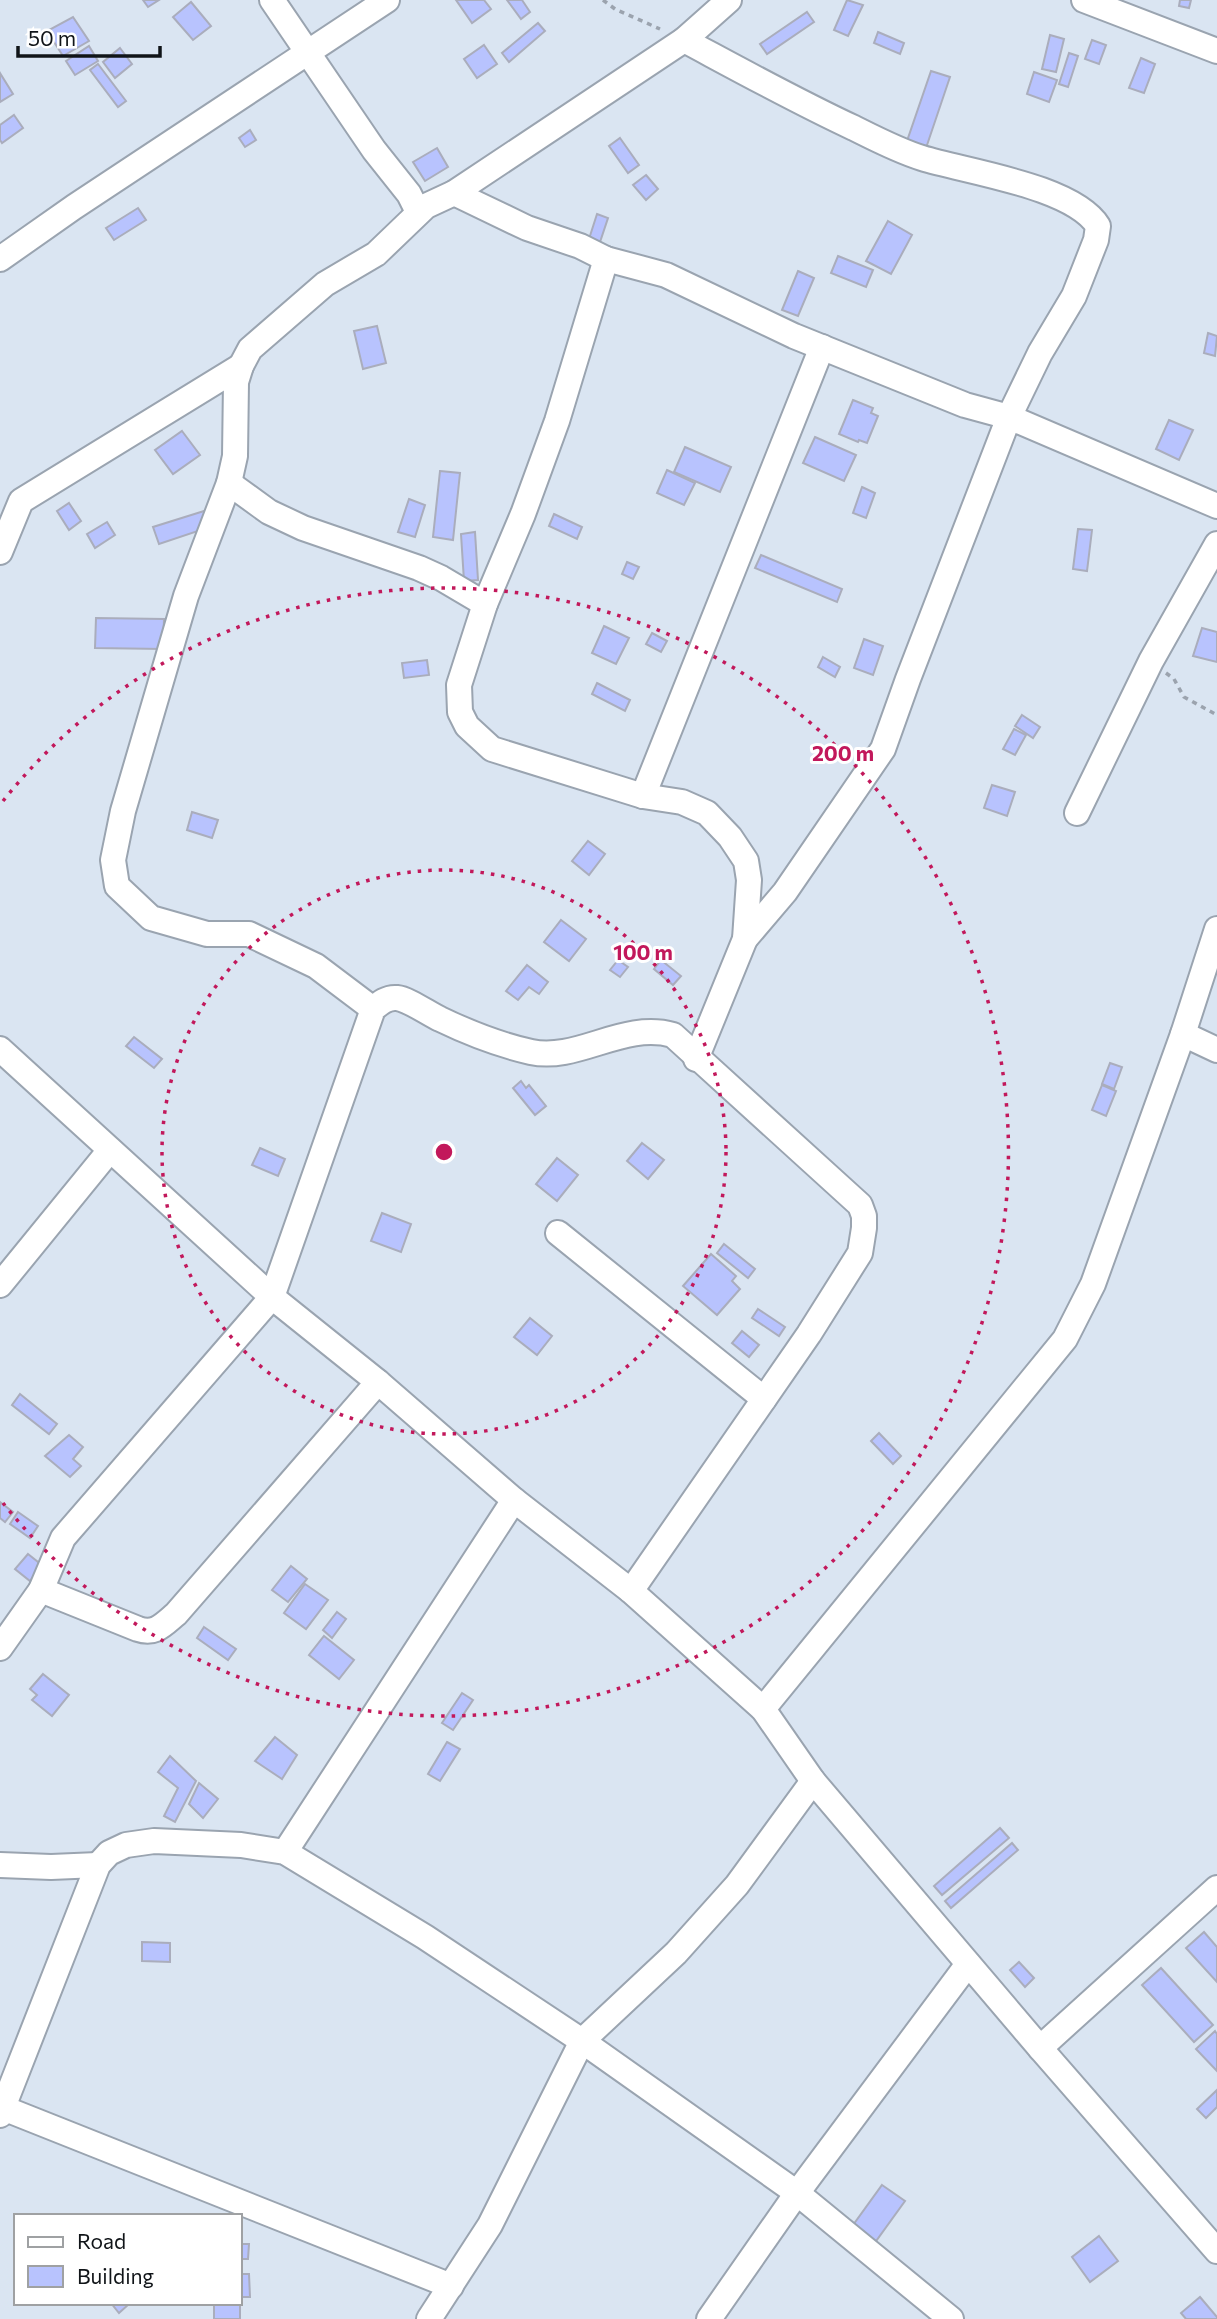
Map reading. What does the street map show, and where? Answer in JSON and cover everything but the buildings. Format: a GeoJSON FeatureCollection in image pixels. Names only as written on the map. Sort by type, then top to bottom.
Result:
{"type":"FeatureCollection","features":[{"type":"Feature","properties":{"kind":"street"},"geometry":{"type":"LineString","coordinates":[[272,0],[374,150],[409,194],[418,212]]}},
{"type":"Feature","properties":{"kind":"street"},"geometry":{"type":"LineString","coordinates":[[0,259],[387,0]]}},
{"type":"Feature","properties":{"kind":"street"},"geometry":{"type":"LineString","coordinates":[[373,1009],[316,966],[249,934],[207,933],[151,918],[117,886],[113,860],[123,811],[187,596],[229,483],[235,456],[236,382],[241,366],[250,349],[288,315],[325,284],[376,254],[426,206],[454,193],[684,40],[729,0]]}},
{"type":"Feature","properties":{"kind":"street"},"geometry":{"type":"LineString","coordinates":[[1084,0],[1217,51]]}},
{"type":"Feature","properties":{"kind":"street"},"geometry":{"type":"LineString","coordinates":[[684,40],[812,108],[897,149],[1031,186],[1091,214],[1098,226],[1096,240],[1074,296],[1040,353],[1009,417],[883,749],[785,892],[745,939],[696,1059]]}},
{"type":"Feature","properties":{"kind":"street"},"geometry":{"type":"LineString","coordinates":[[454,193],[527,228],[580,246],[606,259],[692,285],[746,314],[822,347],[965,405],[1009,417],[1217,506]]}},
{"type":"Feature","properties":{"kind":"street"},"geometry":{"type":"LineString","coordinates":[[606,259],[557,421],[523,514],[485,604],[459,685],[460,712],[467,726],[492,749],[643,796],[682,802],[707,813],[730,837],[746,860],[749,880],[745,939]]}},
{"type":"Feature","properties":{"kind":"street"},"geometry":{"type":"LineString","coordinates":[[643,796],[822,347]]}},
{"type":"Feature","properties":{"kind":"street"},"geometry":{"type":"LineString","coordinates":[[0,552],[21,500],[241,366]]}},
{"type":"Feature","properties":{"kind":"street"},"geometry":{"type":"LineString","coordinates":[[229,483],[269,512],[303,528],[419,568],[485,604]]}},
{"type":"Feature","properties":{"kind":"street"},"geometry":{"type":"LineString","coordinates":[[1077,813],[1151,661],[1217,544]]}},
{"type":"Feature","properties":{"kind":"street"},"geometry":{"type":"LineString","coordinates":[[763,1709],[1065,1339],[1093,1284],[1217,929]]}},
{"type":"Feature","properties":{"kind":"street"},"geometry":{"type":"LineString","coordinates":[[0,1648],[41,1590],[63,1538],[272,1297],[373,1009],[383,1000],[397,998],[471,1033],[532,1052],[552,1054],[638,1032],[656,1030],[673,1035],[696,1059],[860,1205],[864,1216],[860,1253],[809,1334],[631,1591]]}},
{"type":"Feature","properties":{"kind":"street"},"geometry":{"type":"LineString","coordinates":[[1182,1034],[1217,1050]]}},
{"type":"Feature","properties":{"kind":"street"},"geometry":{"type":"LineString","coordinates":[[0,1049],[272,1297],[379,1382],[514,1500],[631,1591],[763,1709],[813,1782],[1217,2251]]}},
{"type":"Feature","properties":{"kind":"street"},"geometry":{"type":"LineString","coordinates":[[0,1285],[110,1150]]}},
{"type":"Feature","properties":{"kind":"street"},"geometry":{"type":"LineString","coordinates":[[558,1233],[764,1399]]}},
{"type":"Feature","properties":{"kind":"street"},"geometry":{"type":"LineString","coordinates":[[41,1590],[148,1633],[155,1631],[176,1614],[379,1382]]}},
{"type":"Feature","properties":{"kind":"street"},"geometry":{"type":"LineString","coordinates":[[285,1852],[514,1500]]}},
{"type":"Feature","properties":{"kind":"street"},"geometry":{"type":"LineString","coordinates":[[429,2319],[490,2225],[582,2041],[676,1953],[737,1885],[813,1782]]}},
{"type":"Feature","properties":{"kind":"street"},"geometry":{"type":"LineString","coordinates":[[451,2286],[1,2112],[98,1864],[109,1853],[126,1845],[154,1841],[241,1844],[285,1852],[425,1937],[582,2041],[797,2193],[951,2319]]}},
{"type":"Feature","properties":{"kind":"street"},"geometry":{"type":"LineString","coordinates":[[0,1865],[51,1867],[98,1864]]}},
{"type":"Feature","properties":{"kind":"street"},"geometry":{"type":"LineString","coordinates":[[1040,2048],[1217,1888]]}},
{"type":"Feature","properties":{"kind":"street"},"geometry":{"type":"LineString","coordinates":[[709,2319],[797,2193],[968,1964]]}},
{"type":"Feature","properties":{"kind":"path"},"geometry":{"type":"LineString","coordinates":[[603,0],[615,9],[684,40]]}},
{"type":"Feature","properties":{"kind":"path"},"geometry":{"type":"LineString","coordinates":[[1151,661],[1174,679],[1184,697],[1217,715]]}}]}
